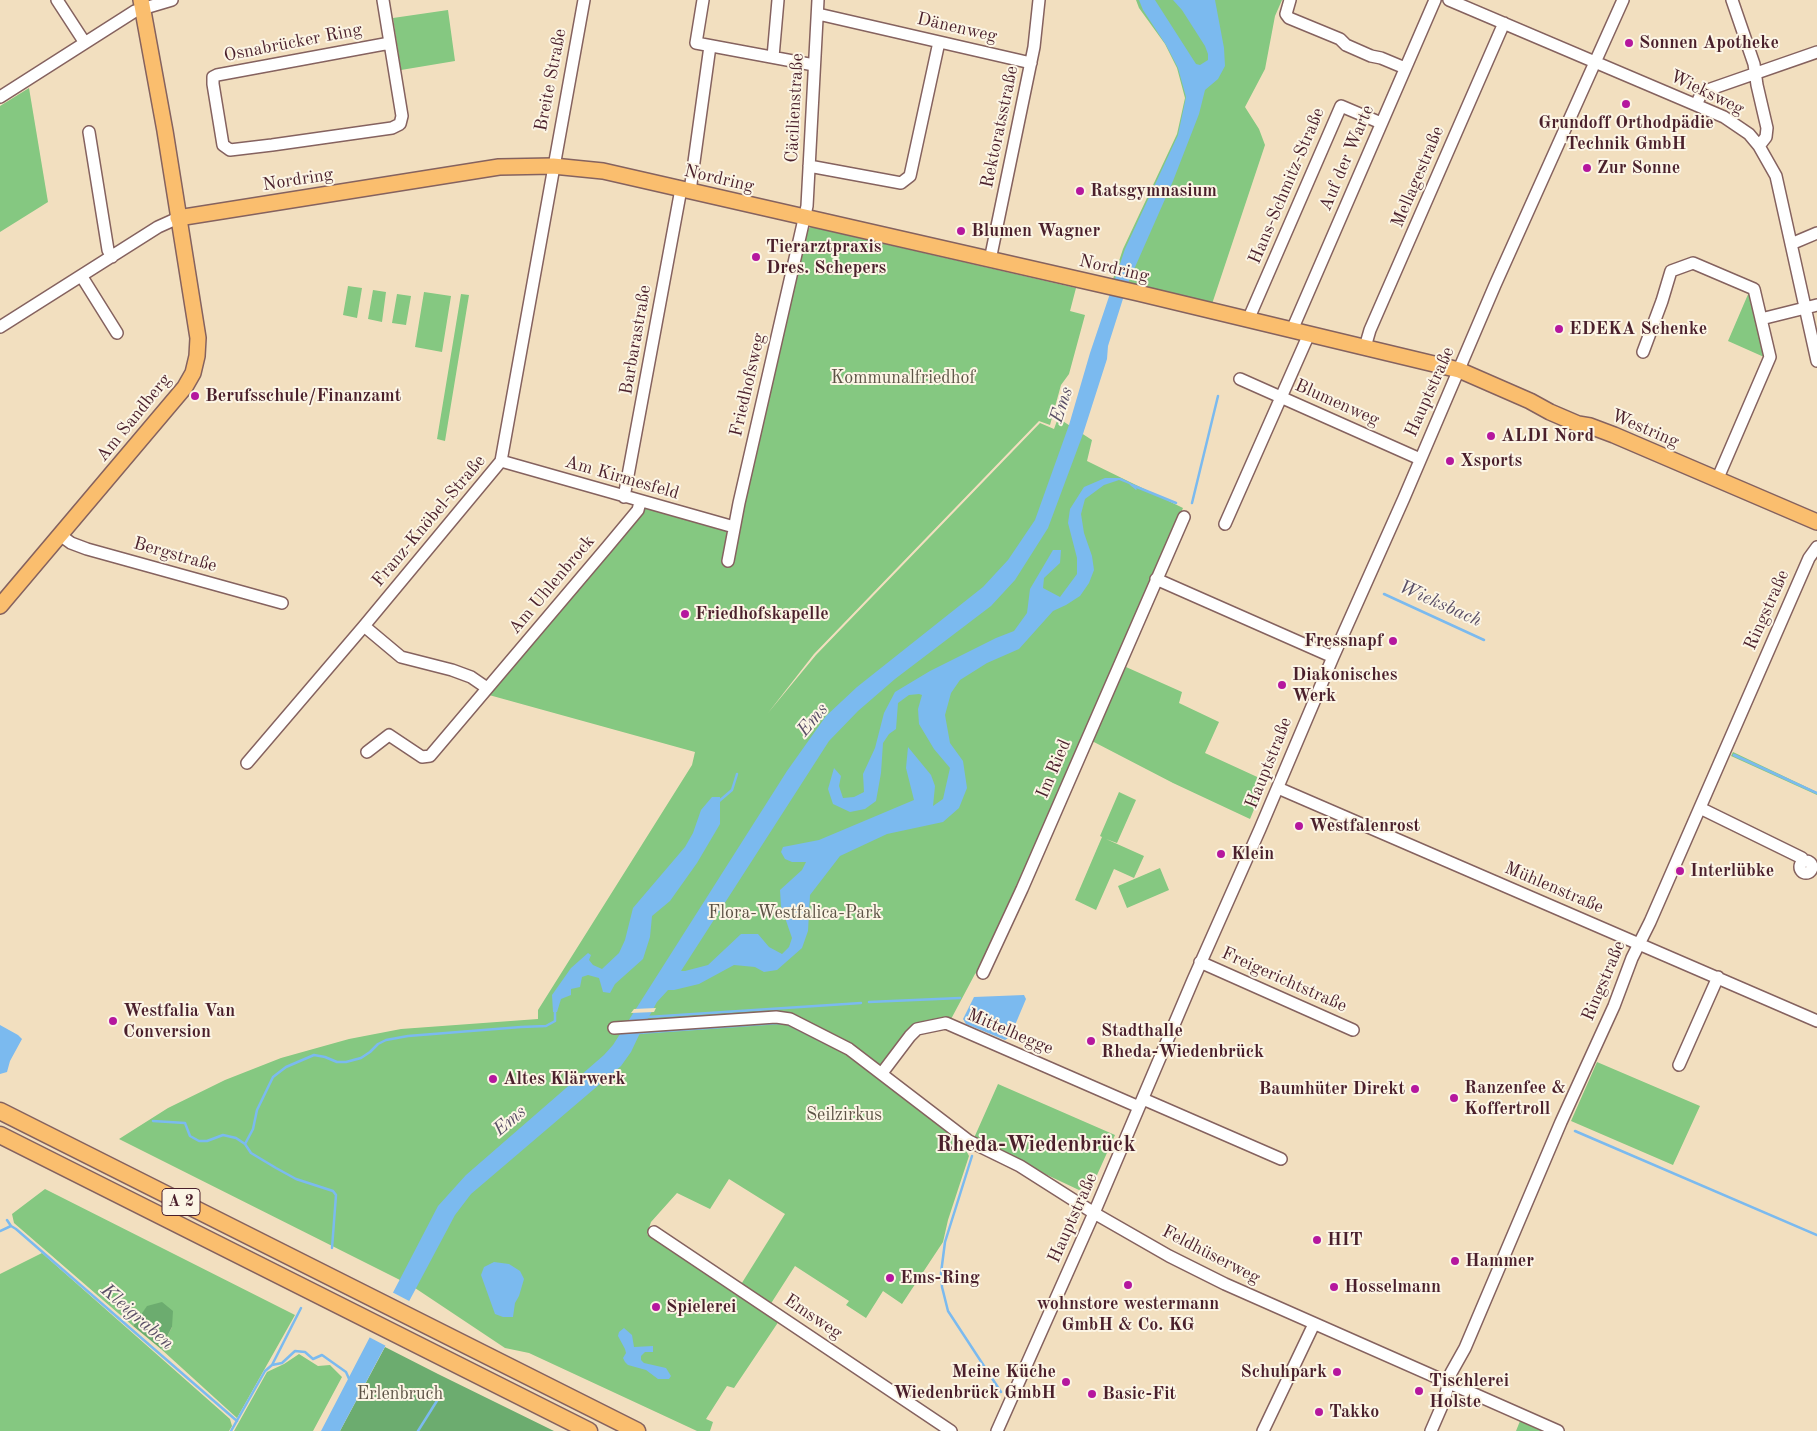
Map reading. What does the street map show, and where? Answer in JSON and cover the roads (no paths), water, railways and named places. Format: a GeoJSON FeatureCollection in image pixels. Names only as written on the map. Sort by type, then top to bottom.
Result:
{"type":"FeatureCollection","features":[{"type":"Feature","properties":{"kind":"highway","name":"A 2"},"geometry":{"type":"LineString","coordinates":[[0,1111],[637,1431]]}},
{"type":"Feature","properties":{"kind":"highway","name":"A 2"},"geometry":{"type":"LineString","coordinates":[[0,1135],[589,1431]]}},
{"type":"Feature","properties":{"kind":"main road"},"geometry":{"type":"LineString","coordinates":[[142,4],[178,218]]}},
{"type":"Feature","properties":{"kind":"main road","name":"Nordring"},"geometry":{"type":"LineString","coordinates":[[178,218],[499,167],[553,166],[603,171],[1137,293],[1459,370]]}},
{"type":"Feature","properties":{"kind":"main road","name":"Am Sandberg"},"geometry":{"type":"LineString","coordinates":[[0,606],[166,411],[185,387],[193,373],[197,356],[198,338],[178,218]]}},
{"type":"Feature","properties":{"kind":"main road","name":"Westring"},"geometry":{"type":"LineString","coordinates":[[1459,370],[1578,424],[1590,426],[1614,435],[1817,522]]}},
{"type":"Feature","properties":{"kind":"street"},"geometry":{"type":"LineString","coordinates":[[57,0],[84,43]]}},
{"type":"Feature","properties":{"kind":"street"},"geometry":{"type":"LineString","coordinates":[[0,97],[142,4],[172,0]]}},
{"type":"Feature","properties":{"kind":"street","name":"Osnabrücker Ring"},"geometry":{"type":"LineString","coordinates":[[383,0],[390,42],[402,116],[402,127],[230,150],[223,145],[213,77],[390,42]]}},
{"type":"Feature","properties":{"kind":"street","name":"Breite Straße"},"geometry":{"type":"LineString","coordinates":[[553,166],[584,0]]}},
{"type":"Feature","properties":{"kind":"street"},"geometry":{"type":"LineString","coordinates":[[703,0],[696,43],[814,66]]}},
{"type":"Feature","properties":{"kind":"street"},"geometry":{"type":"LineString","coordinates":[[773,57],[778,0]]}},
{"type":"Feature","properties":{"kind":"street","name":"Cäcilienstraße"},"geometry":{"type":"LineString","coordinates":[[804,217],[807,206],[818,0]]}},
{"type":"Feature","properties":{"kind":"street","name":"Rektoratsstraße"},"geometry":{"type":"LineString","coordinates":[[990,260],[1031,64],[1039,0]]}},
{"type":"Feature","properties":{"kind":"street"},"geometry":{"type":"LineString","coordinates":[[1290,0],[1286,14],[1289,18],[1371,56],[1405,68]]}},
{"type":"Feature","properties":{"kind":"street","name":"Auf der Warte"},"geometry":{"type":"LineString","coordinates":[[1292,330],[1435,0]]}},
{"type":"Feature","properties":{"kind":"street","name":"Wieksweg"},"geometry":{"type":"LineString","coordinates":[[1449,0],[1696,105],[1737,125],[1749,134],[1759,146],[1776,176],[1791,244],[1811,307],[1817,361]]}},
{"type":"Feature","properties":{"kind":"street","name":"Hauptstraße"},"geometry":{"type":"LineString","coordinates":[[997,1431],[1094,1213],[1200,962],[1278,788],[1333,657],[1623,0]]}},
{"type":"Feature","properties":{"kind":"street"},"geometry":{"type":"LineString","coordinates":[[1732,0],[1754,64],[1767,128],[1766,137],[1759,146]]}},
{"type":"Feature","properties":{"kind":"street","name":"Dänenweg"},"geometry":{"type":"LineString","coordinates":[[818,14],[1031,64]]}},
{"type":"Feature","properties":{"kind":"street","name":"Mellagestraße"},"geometry":{"type":"LineString","coordinates":[[1365,347],[1370,330],[1504,23]]}},
{"type":"Feature","properties":{"kind":"street"},"geometry":{"type":"LineString","coordinates":[[809,166],[900,183],[910,176],[939,42]]}},
{"type":"Feature","properties":{"kind":"street","name":"Barbarastraße"},"geometry":{"type":"LineString","coordinates":[[624,497],[686,190],[710,46]]}},
{"type":"Feature","properties":{"kind":"street"},"geometry":{"type":"LineString","coordinates":[[1696,105],[1702,92],[1817,52]]}},
{"type":"Feature","properties":{"kind":"street","name":"Hans-Schmitz-Straße"},"geometry":{"type":"LineString","coordinates":[[1248,320],[1341,106],[1381,123]]}},
{"type":"Feature","properties":{"kind":"street"},"geometry":{"type":"LineString","coordinates":[[89,132],[108,250],[112,257]]}},
{"type":"Feature","properties":{"kind":"street","name":"Franz-Knöbel-Straße"},"geometry":{"type":"LineString","coordinates":[[247,763],[501,461],[553,166]]}},
{"type":"Feature","properties":{"kind":"street","name":"Friedhofsweg"},"geometry":{"type":"LineString","coordinates":[[728,561],[804,217]]}},
{"type":"Feature","properties":{"kind":"street"},"geometry":{"type":"LineString","coordinates":[[0,327],[82,277],[158,227],[178,218]]}},
{"type":"Feature","properties":{"kind":"street"},"geometry":{"type":"LineString","coordinates":[[1791,244],[1817,233]]}},
{"type":"Feature","properties":{"kind":"street"},"geometry":{"type":"LineString","coordinates":[[1643,352],[1662,302],[1671,271],[1693,263],[1754,289],[1770,357],[1717,480]]}},
{"type":"Feature","properties":{"kind":"street"},"geometry":{"type":"LineString","coordinates":[[82,277],[117,333]]}},
{"type":"Feature","properties":{"kind":"street"},"geometry":{"type":"LineString","coordinates":[[1760,319],[1811,307]]}},
{"type":"Feature","properties":{"kind":"street"},"geometry":{"type":"LineString","coordinates":[[1225,524],[1309,334]]}},
{"type":"Feature","properties":{"kind":"street","name":"Blumenweg"},"geometry":{"type":"LineString","coordinates":[[1240,379],[1420,459]]}},
{"type":"Feature","properties":{"kind":"street","name":"Am Kirmesfeld"},"geometry":{"type":"LineString","coordinates":[[501,461],[640,502],[734,527]]}},
{"type":"Feature","properties":{"kind":"street","name":"Am Uhlenbrock"},"geometry":{"type":"LineString","coordinates":[[367,752],[389,736],[422,757],[430,756],[638,510],[640,502]]}},
{"type":"Feature","properties":{"kind":"street","name":"Im Ried"},"geometry":{"type":"LineString","coordinates":[[983,973],[1022,889],[1184,517]]}},
{"type":"Feature","properties":{"kind":"street","name":"Bergstraße"},"geometry":{"type":"LineString","coordinates":[[60,535],[71,544],[282,603]]}},
{"type":"Feature","properties":{"kind":"street","name":"Ringstraße"},"geometry":{"type":"LineString","coordinates":[[1431,1431],[1444,1401],[1448,1383],[1561,1122],[1614,1006],[1639,943],[1650,922],[1809,558],[1817,547]]}},
{"type":"Feature","properties":{"kind":"street"},"geometry":{"type":"LineString","coordinates":[[1156,579],[1333,657]]}},
{"type":"Feature","properties":{"kind":"street"},"geometry":{"type":"LineString","coordinates":[[364,626],[401,657],[452,670],[471,678],[487,688]]}},
{"type":"Feature","properties":{"kind":"street","name":"Mühlenstraße"},"geometry":{"type":"LineString","coordinates":[[1278,788],[1817,1020]]}},
{"type":"Feature","properties":{"kind":"street"},"geometry":{"type":"LineString","coordinates":[[1700,808],[1802,858],[1804,862],[1809,861],[1812,865],[1813,876]]}},
{"type":"Feature","properties":{"kind":"street","name":"Freigerichtstraße"},"geometry":{"type":"LineString","coordinates":[[1200,962],[1353,1030]]}},
{"type":"Feature","properties":{"kind":"street"},"geometry":{"type":"LineString","coordinates":[[1679,1065],[1718,977]]}},
{"type":"Feature","properties":{"kind":"street"},"geometry":{"type":"LineString","coordinates":[[614,1028],[776,1017],[790,1019],[849,1049],[969,1141],[1020,1166],[1094,1213]]}},
{"type":"Feature","properties":{"kind":"street","name":"Mittelhegge"},"geometry":{"type":"LineString","coordinates":[[882,1073],[917,1029],[946,1023],[1280,1159]]}},
{"type":"Feature","properties":{"kind":"street","name":"Feldhüserweg"},"geometry":{"type":"LineString","coordinates":[[1094,1213],[1169,1256],[1217,1280],[1558,1431]]}},
{"type":"Feature","properties":{"kind":"street","name":"Emsweg"},"geometry":{"type":"LineString","coordinates":[[654,1232],[951,1431]]}},
{"type":"Feature","properties":{"kind":"street"},"geometry":{"type":"LineString","coordinates":[[1263,1431],[1314,1324]]}},
{"type":"Feature","properties":{"kind":"water"},"geometry":{"type":"Polygon","coordinates":[[[1139,0],[1155,0],[1196,64],[1200,65],[1208,60],[1205,46],[1182,10],[1173,0],[1215,0],[1224,48],[1225,66],[1218,79],[1205,90],[1199,114],[1173,181],[1128,283],[1108,346],[1107,359],[1083,434],[1048,528],[1015,580],[991,606],[895,679],[858,711],[829,741],[681,971],[708,965],[741,934],[758,934],[769,947],[782,954],[789,947],[792,938],[781,906],[780,890],[802,870],[806,862],[792,862],[785,859],[781,852],[783,847],[819,840],[914,800],[906,768],[908,747],[931,775],[935,786],[933,806],[943,799],[950,768],[934,749],[919,724],[918,709],[922,695],[919,694],[909,695],[898,703],[896,729],[889,734],[883,743],[881,773],[876,801],[865,809],[850,812],[833,804],[828,789],[834,768],[841,776],[839,786],[843,798],[854,797],[864,792],[863,774],[875,748],[884,713],[895,692],[930,671],[1014,631],[1027,613],[1030,589],[1053,550],[1061,550],[1060,563],[1044,578],[1043,588],[1060,597],[1077,574],[1077,558],[1068,523],[1070,509],[1084,487],[1105,478],[1121,478],[1131,483],[1137,489],[1119,480],[1104,485],[1085,499],[1081,514],[1094,570],[1089,583],[1080,596],[1053,611],[1019,649],[987,663],[960,680],[951,693],[945,715],[950,743],[963,761],[967,788],[959,808],[943,822],[887,834],[840,856],[810,895],[808,931],[802,948],[777,970],[764,972],[755,967],[734,965],[699,984],[668,990],[657,1002],[631,1052],[621,1066],[471,1194],[455,1215],[340,1431],[321,1431],[438,1206],[466,1175],[604,1055],[613,1045],[787,771],[826,716],[857,687],[983,587],[1008,560],[1035,520],[1069,425],[1090,353],[1125,249],[1178,135],[1186,97],[1178,68],[1166,45],[1143,10],[1139,0]]]}},
{"type":"Feature","properties":{"kind":"water"},"geometry":{"type":"Polygon","coordinates":[[[712,797],[720,797],[720,824],[697,863],[670,901],[652,916],[650,937],[643,959],[615,984],[610,993],[603,992],[599,978],[588,975],[582,977],[580,987],[571,989],[571,995],[561,999],[557,1012],[553,1012],[552,995],[571,968],[588,953],[591,955],[589,960],[593,965],[602,969],[619,953],[625,940],[633,908],[685,847],[693,833],[701,810],[712,797]]]}},
{"type":"Feature","properties":{"kind":"water"},"geometry":{"type":"Polygon","coordinates":[[[1024,995],[1026,999],[1010,1037],[1005,1040],[966,1024],[963,1019],[974,997],[1024,995]]]}},
{"type":"Feature","properties":{"kind":"water"},"geometry":{"type":"Polygon","coordinates":[[[0,1025],[22,1039],[10,1061],[7,1072],[0,1074],[0,1025]]]}},
{"type":"Feature","properties":{"kind":"water"},"geometry":{"type":"Polygon","coordinates":[[[494,1262],[509,1264],[520,1271],[524,1279],[515,1303],[513,1317],[503,1317],[495,1314],[481,1275],[484,1267],[494,1262]]]}},
{"type":"Feature","properties":{"kind":"water"},"geometry":{"type":"Polygon","coordinates":[[[624,1328],[632,1335],[634,1347],[653,1346],[653,1352],[645,1352],[641,1356],[641,1360],[644,1363],[666,1368],[671,1376],[669,1379],[658,1379],[646,1370],[628,1365],[625,1362],[623,1358],[626,1353],[625,1349],[618,1336],[619,1332],[624,1328]]]}},
{"type":"Feature","properties":{"kind":"waterway"},"geometry":{"type":"LineString","coordinates":[[1192,503],[1218,396]]}},
{"type":"Feature","properties":{"kind":"waterway","name":"Wieksbach"},"geometry":{"type":"LineString","coordinates":[[1132,485],[1176,503]]}},
{"type":"Feature","properties":{"kind":"waterway","name":"Wieksbach"},"geometry":{"type":"LineString","coordinates":[[1384,594],[1484,640]]}},
{"type":"Feature","properties":{"kind":"waterway","name":"Wieksbach"},"geometry":{"type":"LineString","coordinates":[[1734,755],[1817,793]]}},
{"type":"Feature","properties":{"kind":"waterway"},"geometry":{"type":"LineString","coordinates":[[718,802],[732,790],[737,774]]}},
{"type":"Feature","properties":{"kind":"waterway"},"geometry":{"type":"LineString","coordinates":[[869,1002],[960,998]]}},
{"type":"Feature","properties":{"kind":"waterway"},"geometry":{"type":"LineString","coordinates":[[648,1017],[861,1003]]}},
{"type":"Feature","properties":{"kind":"waterway"},"geometry":{"type":"LineString","coordinates":[[245,1144],[253,1129],[257,1110],[273,1077],[286,1067],[314,1055],[337,1062],[346,1062],[361,1058],[386,1040],[408,1036],[546,1026],[555,1021],[555,1009]]}},
{"type":"Feature","properties":{"kind":"waterway"},"geometry":{"type":"LineString","coordinates":[[638,1033],[778,1023],[787,1024],[827,1044]]}},
{"type":"Feature","properties":{"kind":"waterway"},"geometry":{"type":"LineString","coordinates":[[153,1121],[185,1123],[190,1136],[199,1141],[207,1141],[223,1135],[236,1138],[245,1144],[251,1153],[296,1179],[333,1191],[336,1195],[332,1248]]}},
{"type":"Feature","properties":{"kind":"waterway"},"geometry":{"type":"LineString","coordinates":[[1575,1131],[1817,1235]]}},
{"type":"Feature","properties":{"kind":"waterway"},"geometry":{"type":"LineString","coordinates":[[972,1156],[945,1242],[941,1273],[942,1287],[948,1311],[1001,1392]]}},
{"type":"Feature","properties":{"kind":"waterway","name":"Kleigraben"},"geometry":{"type":"LineString","coordinates":[[7,1220],[11,1226]]}},
{"type":"Feature","properties":{"kind":"waterway","name":"Kleigraben"},"geometry":{"type":"LineString","coordinates":[[0,1231],[11,1226],[16,1229],[237,1421]]}},
{"type":"Feature","properties":{"kind":"waterway"},"geometry":{"type":"LineString","coordinates":[[272,1365],[301,1308]]}},
{"type":"Feature","properties":{"kind":"waterway"},"geometry":{"type":"LineString","coordinates":[[231,1431],[265,1371],[272,1365],[282,1363],[295,1351],[305,1352],[313,1359],[322,1355],[346,1372],[350,1381]]}},
{"type":"Feature","properties":{"kind":"waterway"},"geometry":{"type":"LineString","coordinates":[[418,1431],[440,1396]]}},
{"type":"Feature","properties":{"kind":"place","name":"Sonnen Apotheke"},"geometry":{"type":"Point","coordinates":[1629,43]}},
{"type":"Feature","properties":{"kind":"place","name":"Grundoff Orthodpädie Technik GmbH"},"geometry":{"type":"Point","coordinates":[1626,104]}},
{"type":"Feature","properties":{"kind":"place","name":"Zur Sonne"},"geometry":{"type":"Point","coordinates":[1587,168]}},
{"type":"Feature","properties":{"kind":"place","name":"Ratsgymnasium"},"geometry":{"type":"Point","coordinates":[1080,191]}},
{"type":"Feature","properties":{"kind":"place","name":"Blumen Wagner"},"geometry":{"type":"Point","coordinates":[961,231]}},
{"type":"Feature","properties":{"kind":"place","name":"Tierarztpraxis Dres. Schepers"},"geometry":{"type":"Point","coordinates":[756,257]}},
{"type":"Feature","properties":{"kind":"place","name":"EDEKA Schenke"},"geometry":{"type":"Point","coordinates":[1559,329]}},
{"type":"Feature","properties":{"kind":"place","name":"Berufsschule/Finanzamt"},"geometry":{"type":"Point","coordinates":[195,396]}},
{"type":"Feature","properties":{"kind":"place","name":"ALDI Nord"},"geometry":{"type":"Point","coordinates":[1491,436]}},
{"type":"Feature","properties":{"kind":"place","name":"Xsports"},"geometry":{"type":"Point","coordinates":[1450,461]}},
{"type":"Feature","properties":{"kind":"place","name":"Friedhofskapelle"},"geometry":{"type":"Point","coordinates":[685,614]}},
{"type":"Feature","properties":{"kind":"place","name":"Fressnapf"},"geometry":{"type":"Point","coordinates":[1393,641]}},
{"type":"Feature","properties":{"kind":"place","name":"Diakonisches Werk"},"geometry":{"type":"Point","coordinates":[1282,685]}},
{"type":"Feature","properties":{"kind":"place","name":"Westfalenrost"},"geometry":{"type":"Point","coordinates":[1299,826]}},
{"type":"Feature","properties":{"kind":"place","name":"Klein"},"geometry":{"type":"Point","coordinates":[1221,854]}},
{"type":"Feature","properties":{"kind":"place","name":"Interlübke"},"geometry":{"type":"Point","coordinates":[1680,871]}},
{"type":"Feature","properties":{"kind":"place","name":"Westfalia Van Conversion"},"geometry":{"type":"Point","coordinates":[113,1021]}},
{"type":"Feature","properties":{"kind":"place","name":"Stadthalle Rheda-Wiedenbrück"},"geometry":{"type":"Point","coordinates":[1091,1041]}},
{"type":"Feature","properties":{"kind":"place","name":"Altes Klärwerk"},"geometry":{"type":"Point","coordinates":[493,1079]}},
{"type":"Feature","properties":{"kind":"place","name":"Baumhüter Direkt"},"geometry":{"type":"Point","coordinates":[1415,1089]}},
{"type":"Feature","properties":{"kind":"place","name":"Ranzenfee & Koffertroll"},"geometry":{"type":"Point","coordinates":[1454,1098]}},
{"type":"Feature","properties":{"kind":"place","name":"HIT"},"geometry":{"type":"Point","coordinates":[1317,1240]}},
{"type":"Feature","properties":{"kind":"place","name":"Hammer"},"geometry":{"type":"Point","coordinates":[1455,1261]}},
{"type":"Feature","properties":{"kind":"place","name":"Ems-Ring"},"geometry":{"type":"Point","coordinates":[890,1278]}},
{"type":"Feature","properties":{"kind":"place","name":"wohnstore westermann GmbH & Co. KG"},"geometry":{"type":"Point","coordinates":[1128,1285]}},
{"type":"Feature","properties":{"kind":"place","name":"Hosselmann"},"geometry":{"type":"Point","coordinates":[1334,1287]}},
{"type":"Feature","properties":{"kind":"place","name":"Spielerei"},"geometry":{"type":"Point","coordinates":[656,1307]}},
{"type":"Feature","properties":{"kind":"place","name":"Schuhpark"},"geometry":{"type":"Point","coordinates":[1337,1372]}},
{"type":"Feature","properties":{"kind":"place","name":"Meine Küche Wiedenbrück GmbH"},"geometry":{"type":"Point","coordinates":[1066,1382]}},
{"type":"Feature","properties":{"kind":"place","name":"Tischlerei Holste"},"geometry":{"type":"Point","coordinates":[1419,1391]}},
{"type":"Feature","properties":{"kind":"place","name":"Basic-Fit"},"geometry":{"type":"Point","coordinates":[1092,1394]}},
{"type":"Feature","properties":{"kind":"place","name":"Takko"},"geometry":{"type":"Point","coordinates":[1319,1412]}},
{"type":"Feature","properties":{"kind":"district","name":"Rheda-Wiedenbrück"},"geometry":{"type":"Point","coordinates":[1036,1145]}},
{"type":"Feature","properties":{"kind":"park label","name":"Kommunalfriedhof"},"geometry":{"type":"Point","coordinates":[903,378]}},
{"type":"Feature","properties":{"kind":"park label","name":"Flora-Westfalica-Park"},"geometry":{"type":"Point","coordinates":[795,913]}},
{"type":"Feature","properties":{"kind":"park label","name":"Seilzirkus"},"geometry":{"type":"Point","coordinates":[844,1115]}},
{"type":"Feature","properties":{"kind":"park label","name":"Erlenbruch"},"geometry":{"type":"Point","coordinates":[400,1394]}},
{"type":"Feature","properties":{"kind":"water label","name":"Ems"},"geometry":{"type":"Point","coordinates":[1062,405]}},
{"type":"Feature","properties":{"kind":"water label","name":"Ems"},"geometry":{"type":"Point","coordinates":[813,720]}},
{"type":"Feature","properties":{"kind":"water label","name":"Ems"},"geometry":{"type":"Point","coordinates":[510,1121]}}]}
